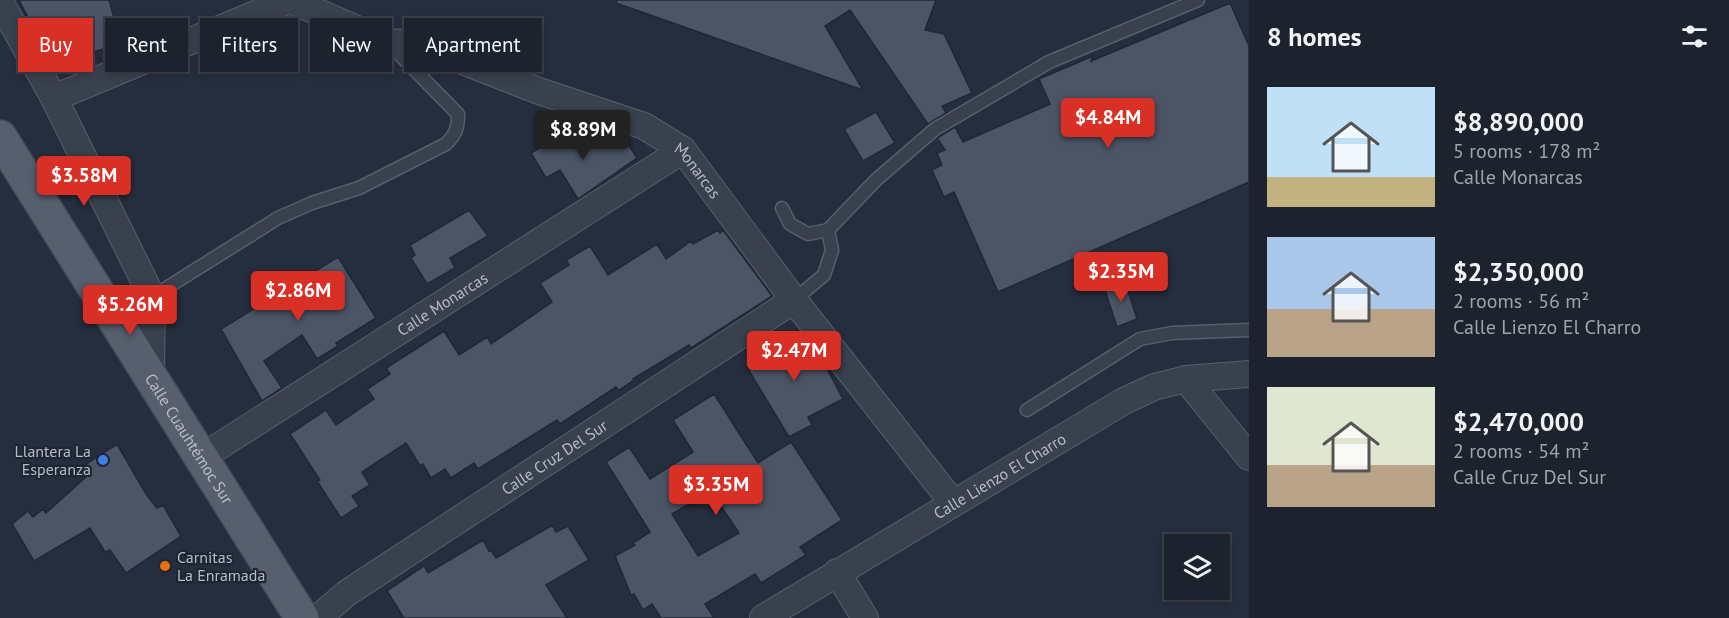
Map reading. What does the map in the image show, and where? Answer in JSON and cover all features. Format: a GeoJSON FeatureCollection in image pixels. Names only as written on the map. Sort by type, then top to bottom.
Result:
{"type":"FeatureCollection","features":[{"type":"Feature","properties":{"kind":"main road","name":"Calle Cuauhtémoc Sur"},"geometry":{"type":"LineString","coordinates":[[0,137],[302,618]]}},
{"type":"Feature","properties":{"kind":"street","name":"Monarcas"},"geometry":{"type":"LineString","coordinates":[[290,0],[332,18]]}},
{"type":"Feature","properties":{"kind":"street"},"geometry":{"type":"LineString","coordinates":[[54,98],[290,0]]}},
{"type":"Feature","properties":{"kind":"street"},"geometry":{"type":"LineString","coordinates":[[0,2],[54,98],[152,297],[151,375]]}},
{"type":"Feature","properties":{"kind":"street","name":"Monarcas"},"geometry":{"type":"LineString","coordinates":[[392,42],[419,44],[539,91],[644,126],[683,150],[794,300],[953,503]]}},
{"type":"Feature","properties":{"kind":"street","name":"Calle Monarcas"},"geometry":{"type":"LineString","coordinates":[[202,457],[683,150]]}},
{"type":"Feature","properties":{"kind":"street","name":"Calle Cruz Del Sur"},"geometry":{"type":"LineString","coordinates":[[318,618],[347,593],[794,300]]}},
{"type":"Feature","properties":{"kind":"street","name":"Calle Lienzo El Charro"},"geometry":{"type":"LineString","coordinates":[[763,618],[1124,401],[1154,387],[1186,380],[1249,374]]}},
{"type":"Feature","properties":{"kind":"street"},"geometry":{"type":"LineString","coordinates":[[1186,380],[1244,444]]}},
{"type":"Feature","properties":{"kind":"street"},"geometry":{"type":"LineString","coordinates":[[837,572],[865,618]]}},
{"type":"Feature","properties":{"kind":"lane"},"geometry":{"type":"LineString","coordinates":[[782,208],[790,224],[808,234],[828,230],[876,180],[935,129],[1049,62],[1198,0]]}},
{"type":"Feature","properties":{"kind":"lane"},"geometry":{"type":"LineString","coordinates":[[152,297],[278,218],[312,203],[359,188],[446,144],[455,135],[458,114],[392,47]]}},
{"type":"Feature","properties":{"kind":"lane"},"geometry":{"type":"LineString","coordinates":[[794,300],[824,275],[832,250],[828,230]]}},
{"type":"Feature","properties":{"kind":"lane"},"geometry":{"type":"LineString","coordinates":[[1027,410],[1140,339],[1172,333],[1249,330]]}},
{"type":"Feature","properties":{"kind":"building"},"geometry":{"type":"Polygon","coordinates":[[[19,0],[109,0],[114,18],[105,18],[105,48],[93,52],[93,18],[28,18],[19,0]]]}},
{"type":"Feature","properties":{"kind":"building"},"geometry":{"type":"Polygon","coordinates":[[[617,0],[936,0],[925,30],[944,34],[972,93],[942,106],[946,113],[928,124],[850,10],[825,26],[863,90],[616,3],[617,0]]]}},
{"type":"Feature","properties":{"kind":"building"},"geometry":{"type":"Polygon","coordinates":[[[1230,3],[1249,46],[1249,182],[998,292],[954,192],[944,197],[932,170],[942,165],[937,153],[945,150],[937,138],[955,127],[963,142],[1050,104],[1039,79],[1093,56],[1091,61],[1230,3]]]}},
{"type":"Feature","properties":{"kind":"building"},"geometry":{"type":"Polygon","coordinates":[[[876,112],[895,143],[863,161],[844,129],[876,112]]]}},
{"type":"Feature","properties":{"kind":"building"},"geometry":{"type":"Polygon","coordinates":[[[569,130],[582,150],[623,136],[637,158],[578,199],[560,170],[546,178],[531,153],[569,130]]]}},
{"type":"Feature","properties":{"kind":"building"},"geometry":{"type":"Polygon","coordinates":[[[469,210],[488,236],[450,258],[455,268],[427,284],[411,258],[415,255],[410,245],[469,210]]]}},
{"type":"Feature","properties":{"kind":"building"},"geometry":{"type":"Polygon","coordinates":[[[718,230],[720,233],[723,230],[772,296],[691,348],[689,345],[619,390],[616,387],[560,424],[557,420],[478,469],[474,463],[451,478],[445,469],[431,478],[423,464],[420,466],[406,443],[362,472],[370,485],[352,496],[359,506],[341,518],[290,434],[326,410],[336,425],[374,399],[367,389],[390,374],[386,368],[444,331],[459,355],[487,337],[491,344],[552,302],[540,283],[569,265],[566,260],[590,246],[608,275],[657,244],[666,259],[691,241],[693,244],[718,230]]]}},
{"type":"Feature","properties":{"kind":"building"},"geometry":{"type":"Polygon","coordinates":[[[338,257],[376,318],[336,343],[338,346],[317,359],[302,335],[264,361],[282,388],[262,401],[221,329],[338,257]]]}},
{"type":"Feature","properties":{"kind":"building"},"geometry":{"type":"Polygon","coordinates":[[[1125,281],[1137,319],[1117,327],[1104,287],[1125,281]]]}},
{"type":"Feature","properties":{"kind":"building"},"geometry":{"type":"Polygon","coordinates":[[[797,329],[824,363],[843,399],[808,417],[812,425],[789,437],[745,364],[778,345],[777,341],[797,329]]]}},
{"type":"Feature","properties":{"kind":"building"},"geometry":{"type":"Polygon","coordinates":[[[714,394],[758,463],[791,442],[842,520],[800,547],[806,555],[761,583],[755,574],[705,604],[714,618],[661,618],[652,604],[643,610],[634,594],[631,595],[615,556],[635,545],[633,543],[650,532],[606,462],[629,447],[650,479],[693,452],[673,420],[714,394]],[[711,491],[672,514],[698,556],[739,533],[711,491]]]}},
{"type":"Feature","properties":{"kind":"building"},"geometry":{"type":"Polygon","coordinates":[[[117,444],[146,494],[157,508],[163,505],[181,536],[126,573],[110,550],[105,552],[90,528],[34,561],[12,524],[28,511],[33,517],[43,509],[46,513],[88,475],[83,466],[117,444]]]}},
{"type":"Feature","properties":{"kind":"building"},"geometry":{"type":"Polygon","coordinates":[[[553,526],[556,532],[568,526],[589,560],[546,585],[567,618],[404,618],[387,591],[424,566],[428,573],[483,540],[496,558],[553,526]]]}},
{"type":"Feature","properties":{"kind":"place","name":"Llantera La Esperanza"},"geometry":{"type":"Point","coordinates":[103,460]}},
{"type":"Feature","properties":{"kind":"place","name":"Carnitas La Enramada"},"geometry":{"type":"Point","coordinates":[165,566]}}]}
